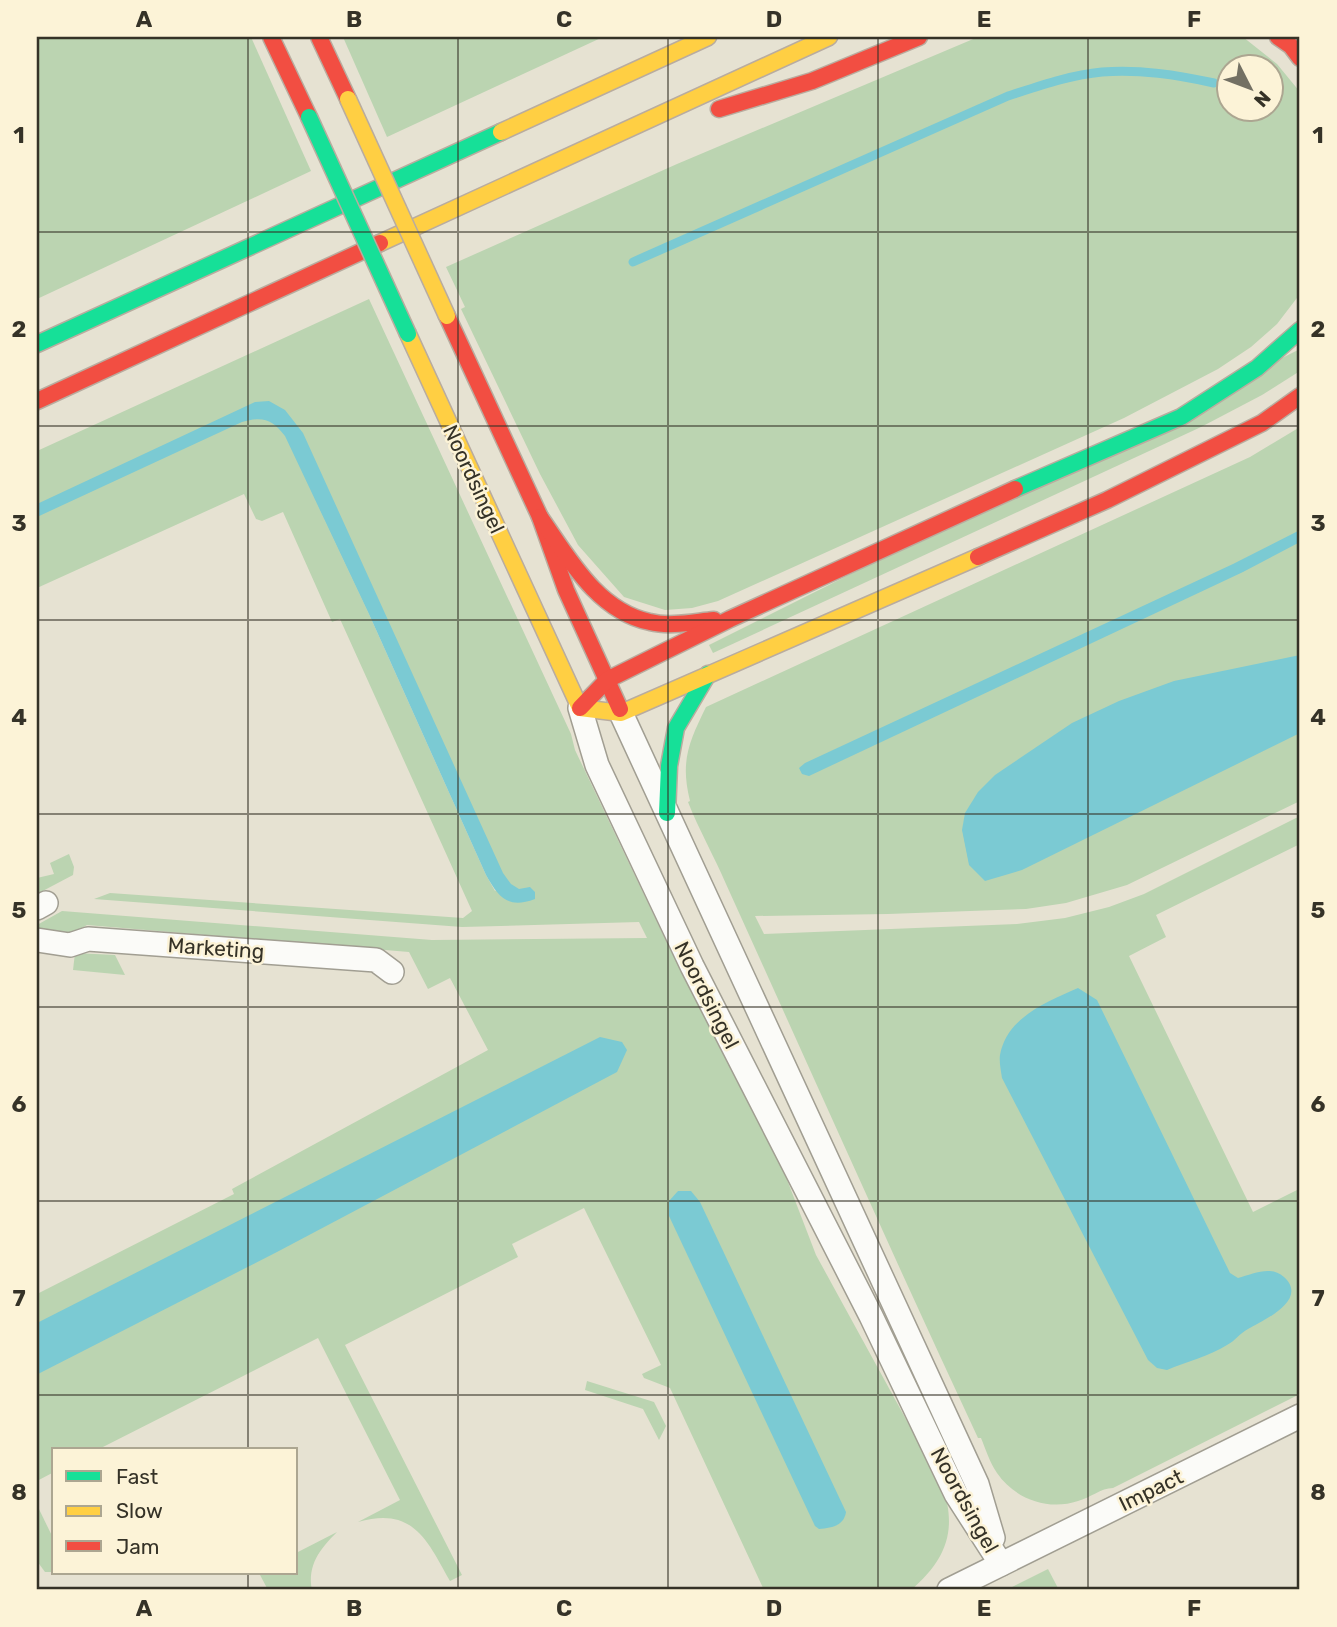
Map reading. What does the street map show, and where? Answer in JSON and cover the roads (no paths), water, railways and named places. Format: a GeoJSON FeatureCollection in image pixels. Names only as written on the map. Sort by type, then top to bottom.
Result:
{"type":"FeatureCollection","features":[{"type":"Feature","properties":{"kind":"main road","name":"Noordsingel"},"geometry":{"type":"LineString","coordinates":[[271,37],[580,708]]}},
{"type":"Feature","properties":{"kind":"main road","name":"Noordsingel"},"geometry":{"type":"LineString","coordinates":[[319,37],[540,517],[566,590],[621,713]]}},
{"type":"Feature","properties":{"kind":"main road"},"geometry":{"type":"LineString","coordinates":[[37,344],[708,37]]}},
{"type":"Feature","properties":{"kind":"main road"},"geometry":{"type":"LineString","coordinates":[[37,401],[829,37]]}},
{"type":"Feature","properties":{"kind":"main road"},"geometry":{"type":"LineString","coordinates":[[570,155],[812,80],[919,37]]}},
{"type":"Feature","properties":{"kind":"main road"},"geometry":{"type":"LineString","coordinates":[[1278,37],[1291,46],[1300,58]]}},
{"type":"Feature","properties":{"kind":"main road"},"geometry":{"type":"LineString","coordinates":[[580,708],[607,680],[730,619],[1181,417],[1257,368],[1300,330]]}},
{"type":"Feature","properties":{"kind":"main road"},"geometry":{"type":"LineString","coordinates":[[580,708],[621,713],[1107,500],[1262,423],[1300,396]]}},
{"type":"Feature","properties":{"kind":"main road"},"geometry":{"type":"LineString","coordinates":[[540,517],[596,592],[628,615],[648,622],[673,623],[730,619]]}},
{"type":"Feature","properties":{"kind":"main road"},"geometry":{"type":"LineString","coordinates":[[667,813],[669,766],[676,727],[708,674]]}},
{"type":"Feature","properties":{"kind":"street","name":"Noordsingel"},"geometry":{"type":"LineString","coordinates":[[580,708],[597,765],[692,966],[871,1315],[956,1494],[1001,1564]]}},
{"type":"Feature","properties":{"kind":"street","name":"Noordsingel"},"geometry":{"type":"LineString","coordinates":[[621,713],[977,1485],[1001,1564]]}},
{"type":"Feature","properties":{"kind":"street","name":"Marketing"},"geometry":{"type":"LineString","coordinates":[[37,940],[70,945],[88,939],[376,960],[392,972]]}},
{"type":"Feature","properties":{"kind":"street","name":"Impact"},"geometry":{"type":"LineString","coordinates":[[1001,1564],[1300,1416]]}},
{"type":"Feature","properties":{"kind":"street"},"geometry":{"type":"LineString","coordinates":[[949,1590],[1001,1564]]}},
{"type":"Feature","properties":{"kind":"water"},"geometry":{"type":"Polygon","coordinates":[[[269,401],[285,410],[303,433],[503,873],[511,884],[519,889],[530,887],[535,892],[535,899],[511,902],[495,890],[486,875],[369,614],[285,436],[276,426],[261,419],[242,422],[37,517],[37,504],[255,402],[269,401]]]}},
{"type":"Feature","properties":{"kind":"water"},"geometry":{"type":"Polygon","coordinates":[[[1300,530],[1300,542],[1243,572],[809,776],[802,774],[799,768],[1233,564],[1300,530]]]}},
{"type":"Feature","properties":{"kind":"water"},"geometry":{"type":"Polygon","coordinates":[[[1300,655],[1300,733],[1022,870],[985,881],[969,865],[962,830],[965,813],[978,792],[995,775],[1072,723],[1119,701],[1174,681],[1300,655]]]}},
{"type":"Feature","properties":{"kind":"water"},"geometry":{"type":"Polygon","coordinates":[[[1078,988],[1097,1000],[1230,1273],[1238,1278],[1268,1271],[1279,1273],[1290,1285],[1291,1294],[1288,1301],[1273,1315],[1220,1349],[1167,1370],[1157,1368],[1148,1360],[1002,1078],[1000,1055],[1011,1030],[1030,1012],[1078,988]]]}},
{"type":"Feature","properties":{"kind":"water"},"geometry":{"type":"Polygon","coordinates":[[[600,1037],[622,1042],[627,1050],[617,1072],[277,1252],[38,1374],[37,1323],[600,1037]]]}},
{"type":"Feature","properties":{"kind":"water"},"geometry":{"type":"Polygon","coordinates":[[[678,1191],[691,1191],[700,1202],[846,1512],[843,1520],[836,1525],[819,1529],[815,1526],[669,1216],[669,1201],[678,1191]]]}},
{"type":"Feature","properties":{"kind":"waterway"},"geometry":{"type":"LineString","coordinates":[[633,262],[1008,96],[1043,85],[1078,76],[1116,71],[1158,73],[1214,83]]}}]}
